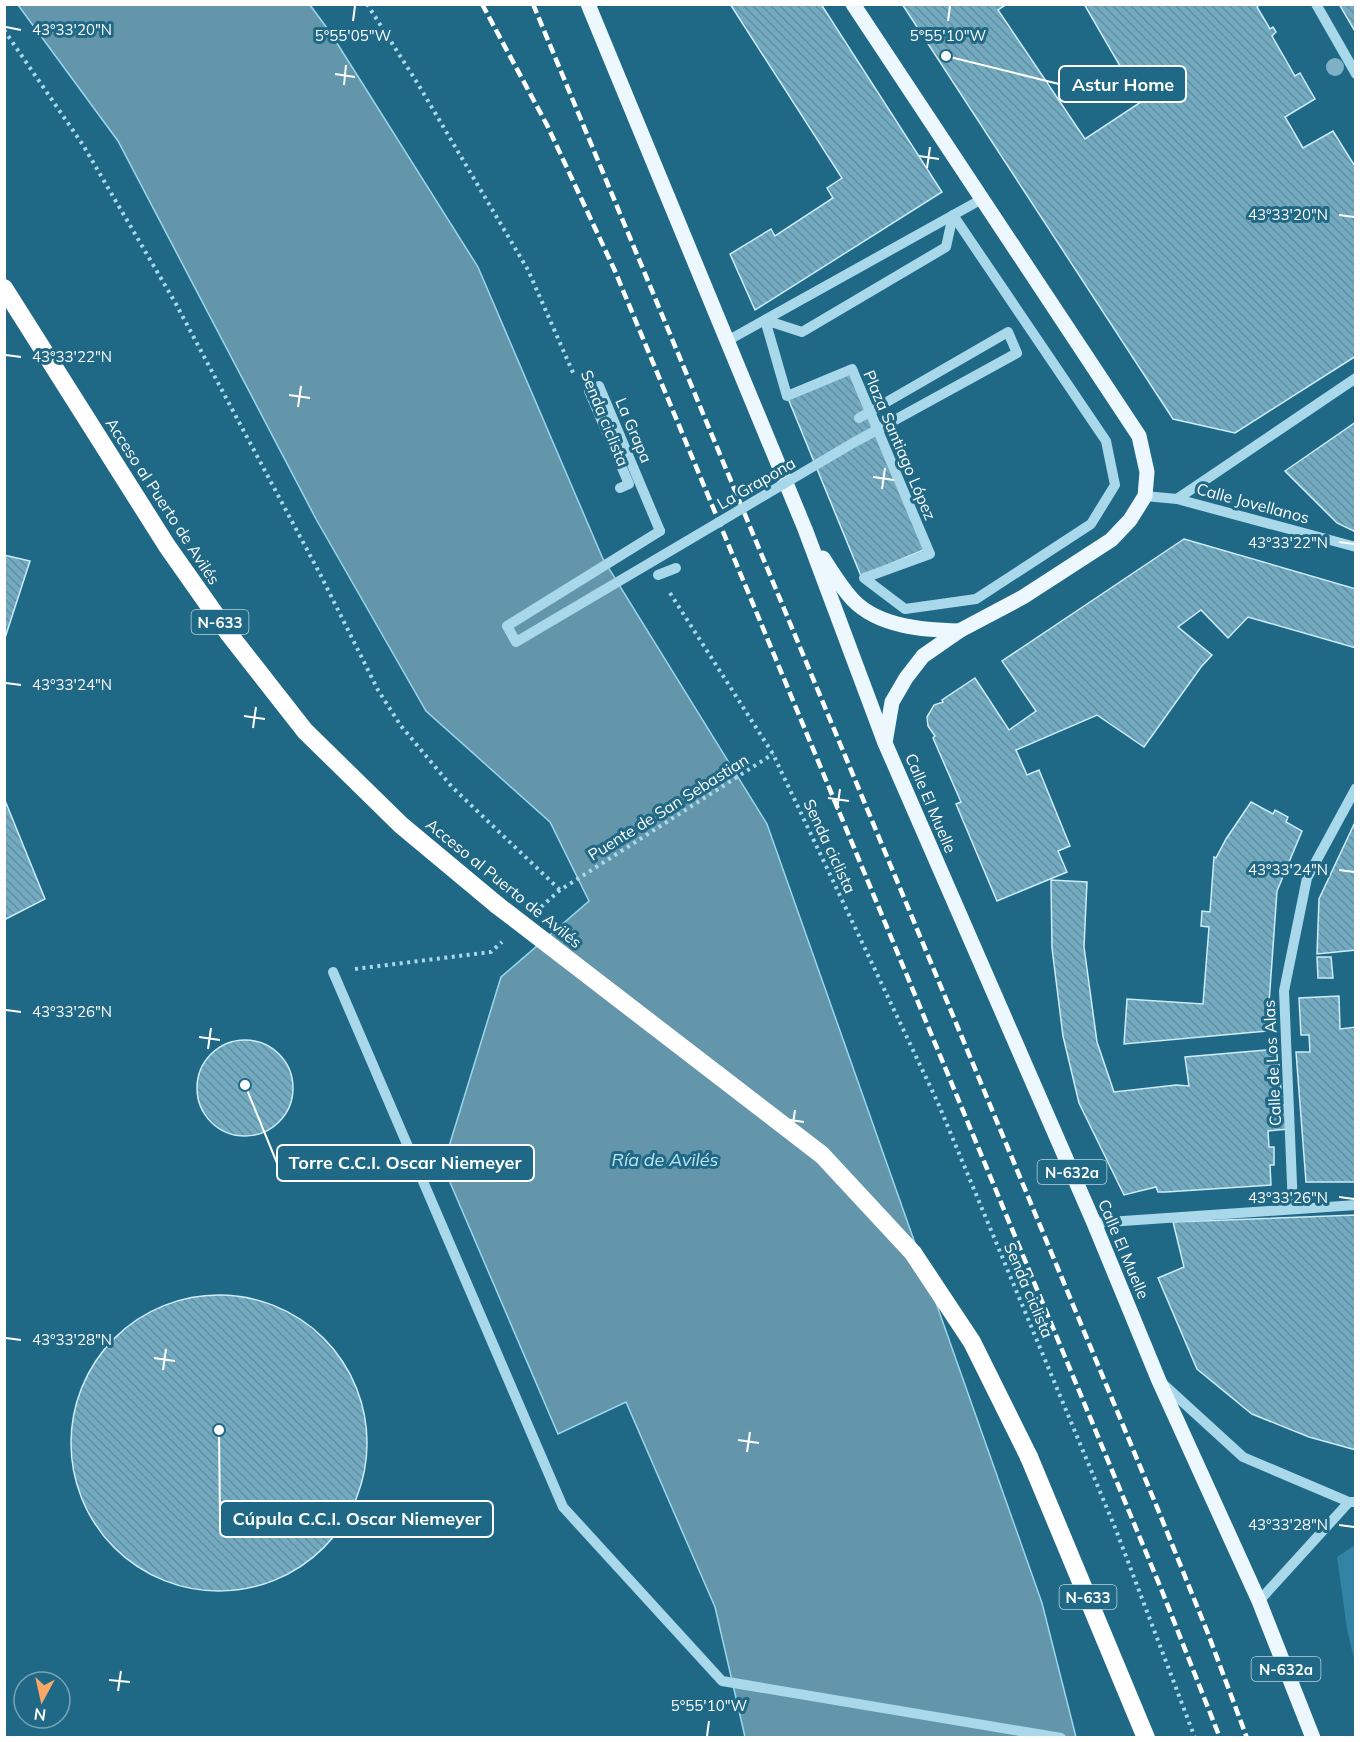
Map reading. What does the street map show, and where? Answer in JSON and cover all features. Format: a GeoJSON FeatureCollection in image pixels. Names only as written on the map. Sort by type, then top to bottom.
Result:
{"type":"FeatureCollection","features":[{"type":"Feature","properties":{"kind":"highway","name":"Acceso al Puerto de Avilés"},"geometry":{"type":"LineString","coordinates":[[4,288],[167,546],[229,634],[298,722],[401,825],[497,905],[822,1155],[913,1253],[972,1342],[1029,1457],[1146,1737]]}},
{"type":"Feature","properties":{"kind":"main road"},"geometry":{"type":"LineString","coordinates":[[588,4],[805,529],[835,576],[855,602],[880,618],[925,630],[959,631]]}},
{"type":"Feature","properties":{"kind":"main road"},"geometry":{"type":"LineString","coordinates":[[853,4],[1139,436],[1147,472],[1145,496],[1130,520],[1111,540],[1023,597],[959,631],[923,656],[906,678],[892,702],[885,743]]}},
{"type":"Feature","properties":{"kind":"main road","name":"Calle El Muelle"},"geometry":{"type":"LineString","coordinates":[[805,529],[885,743],[1094,1223],[1159,1381],[1259,1601],[1313,1737]]}},
{"type":"Feature","properties":{"kind":"street"},"geometry":{"type":"LineString","coordinates":[[1316,4],[1356,74]]}},
{"type":"Feature","properties":{"kind":"street"},"geometry":{"type":"LineString","coordinates":[[727,341],[982,198]]}},
{"type":"Feature","properties":{"kind":"street"},"geometry":{"type":"LineString","coordinates":[[765,320],[802,332],[946,247],[953,214]]}},
{"type":"Feature","properties":{"kind":"street","name":"Plaza Santiago López"},"geometry":{"type":"LineString","coordinates":[[765,320],[787,396],[852,369],[930,554],[864,578],[905,609],[976,599],[1091,524],[1116,485],[1106,441],[953,214]]}},
{"type":"Feature","properties":{"kind":"street","name":"La Grapona"},"geometry":{"type":"LineString","coordinates":[[660,531],[507,626],[516,642],[853,443],[1017,353],[1008,332],[861,422]]}},
{"type":"Feature","properties":{"kind":"street"},"geometry":{"type":"LineString","coordinates":[[1177,499],[1356,378]]}},
{"type":"Feature","properties":{"kind":"street","name":"La Grapa"},"geometry":{"type":"LineString","coordinates":[[620,488],[629,484],[589,392],[599,386],[660,531]]}},
{"type":"Feature","properties":{"kind":"street","name":"Calle Jovellanos"},"geometry":{"type":"LineString","coordinates":[[1145,496],[1177,499],[1356,547]]}},
{"type":"Feature","properties":{"kind":"street"},"geometry":{"type":"LineString","coordinates":[[658,575],[676,568]]}},
{"type":"Feature","properties":{"kind":"street","name":"Calle de Los Alas"},"geometry":{"type":"LineString","coordinates":[[1293,1208],[1284,991],[1307,878],[1356,788]]}},
{"type":"Feature","properties":{"kind":"street"},"geometry":{"type":"LineString","coordinates":[[333,972],[563,1507],[722,1681],[1061,1737]]}},
{"type":"Feature","properties":{"kind":"street"},"geometry":{"type":"LineString","coordinates":[[1094,1223],[1356,1205]]}},
{"type":"Feature","properties":{"kind":"street"},"geometry":{"type":"LineString","coordinates":[[1159,1381],[1243,1457],[1352,1502],[1259,1601]]}},
{"type":"Feature","properties":{"kind":"path","name":"Senda ciclista"},"geometry":{"type":"LineString","coordinates":[[368,4],[528,270],[578,383]]}},
{"type":"Feature","properties":{"kind":"path"},"geometry":{"type":"LineString","coordinates":[[4,30],[83,145],[176,304],[320,574],[378,690],[401,726],[452,787],[560,890]]}},
{"type":"Feature","properties":{"kind":"path","name":"Senda ciclista"},"geometry":{"type":"LineString","coordinates":[[658,575],[773,754],[938,1103],[1120,1540],[1195,1737]]}},
{"type":"Feature","properties":{"kind":"path","name":"Puente de San Sebastian"},"geometry":{"type":"LineString","coordinates":[[534,913],[560,890],[773,754]]}},
{"type":"Feature","properties":{"kind":"path"},"geometry":{"type":"LineString","coordinates":[[333,972],[491,952],[508,936]]}},
{"type":"Feature","properties":{"kind":"shaded area"},"geometry":{"type":"Polygon","coordinates":[[[1355,1545],[1355,1663],[1347,1629],[1337,1557],[1355,1545]]]}},
{"type":"Feature","properties":{"kind":"water","name":"Ría de Avilés"},"geometry":{"type":"Polygon","coordinates":[[[18,5],[310,5],[330,32],[478,267],[603,559],[767,824],[1042,1603],[1076,1737],[745,1737],[715,1607],[626,1402],[558,1434],[443,1166],[501,977],[589,901],[550,822],[426,711],[316,519],[118,141],[18,5]]]}},
{"type":"Feature","properties":{"kind":"building"},"geometry":{"type":"Polygon","coordinates":[[[730,4],[821,4],[942,192],[755,310],[730,254],[771,229],[775,236],[833,198],[827,188],[842,178],[730,4]]]}},
{"type":"Feature","properties":{"kind":"building"},"geometry":{"type":"Polygon","coordinates":[[[902,4],[1007,4],[998,10],[1085,139],[1141,102],[1084,4],[1260,4],[1257,7],[1270,29],[1273,27],[1276,32],[1272,36],[1295,76],[1300,73],[1315,99],[1285,117],[1303,148],[1333,131],[1356,168],[1356,356],[1235,433],[1173,419],[902,4]]]}},
{"type":"Feature","properties":{"kind":"building"},"geometry":{"type":"Polygon","coordinates":[[[1339,4],[1356,4],[1356,33],[1339,4]]]}},
{"type":"Feature","properties":{"kind":"building"},"geometry":{"type":"Polygon","coordinates":[[[852,369],[926,549],[861,576],[787,396],[852,369]]]}},
{"type":"Feature","properties":{"kind":"building"},"geometry":{"type":"Polygon","coordinates":[[[1356,422],[1356,532],[1337,523],[1285,471],[1356,422]]]}},
{"type":"Feature","properties":{"kind":"building"},"geometry":{"type":"Polygon","coordinates":[[[1184,539],[1356,589],[1356,648],[1248,617],[1228,638],[1201,610],[1178,627],[1212,655],[1144,747],[1097,715],[1016,750],[1027,775],[1039,770],[1070,846],[1058,851],[1067,872],[997,901],[956,804],[961,802],[933,738],[935,736],[928,726],[927,717],[934,705],[943,702],[942,700],[975,678],[1009,730],[1036,711],[1002,661],[1184,539]]]}},
{"type":"Feature","properties":{"kind":"building"},"geometry":{"type":"Polygon","coordinates":[[[4,555],[30,561],[4,641],[4,555]]]}},
{"type":"Feature","properties":{"kind":"building"},"geometry":{"type":"Polygon","coordinates":[[[4,798],[45,899],[4,920],[4,798]]]}},
{"type":"Feature","properties":{"kind":"building"},"geometry":{"type":"Polygon","coordinates":[[[1251,802],[1273,814],[1275,810],[1288,817],[1286,822],[1302,831],[1277,891],[1267,1031],[1124,1044],[1127,999],[1203,1004],[1209,927],[1201,926],[1202,911],[1210,912],[1214,857],[1216,858],[1251,802]]]}},
{"type":"Feature","properties":{"kind":"building"},"geometry":{"type":"Polygon","coordinates":[[[1356,820],[1356,950],[1317,954],[1319,899],[1356,820]]]}},
{"type":"Feature","properties":{"kind":"building"},"geometry":{"type":"Polygon","coordinates":[[[1051,880],[1087,882],[1084,947],[1097,1042],[1114,1092],[1176,1085],[1189,1086],[1185,1057],[1278,1049],[1282,1105],[1286,1105],[1288,1129],[1268,1131],[1269,1147],[1274,1147],[1274,1165],[1270,1165],[1271,1185],[1166,1192],[1158,1192],[1156,1187],[1124,1195],[1079,1103],[1063,1036],[1052,948],[1051,880]]]}},
{"type":"Feature","properties":{"kind":"building"},"geometry":{"type":"Polygon","coordinates":[[[1317,957],[1331,957],[1333,978],[1318,978],[1317,957]]]}},
{"type":"Feature","properties":{"kind":"building"},"geometry":{"type":"Polygon","coordinates":[[[1339,996],[1340,1029],[1356,1027],[1356,1182],[1306,1182],[1296,1052],[1310,1052],[1309,1035],[1301,1035],[1299,998],[1339,996]]]}},
{"type":"Feature","properties":{"kind":"building"},"geometry":{"type":"Polygon","coordinates":[[[245,1040],[263,1043],[279,1054],[290,1070],[293,1088],[290,1106],[279,1122],[263,1133],[245,1136],[227,1133],[211,1122],[200,1106],[197,1088],[200,1070],[211,1054],[227,1043],[245,1040]]]}},
{"type":"Feature","properties":{"kind":"building"},"geometry":{"type":"Polygon","coordinates":[[[1356,1215],[1356,1450],[1309,1437],[1252,1414],[1197,1369],[1158,1278],[1184,1267],[1173,1222],[1356,1215]]]}},
{"type":"Feature","properties":{"kind":"building"},"geometry":{"type":"Polygon","coordinates":[[[219,1295],[248,1298],[289,1313],[313,1329],[333,1349],[349,1373],[360,1400],[367,1443],[364,1472],[349,1513],[333,1537],[313,1557],[289,1573],[262,1584],[219,1591],[190,1588],[149,1573],[125,1557],[105,1537],[89,1513],[78,1486],[71,1443],[74,1414],[89,1373],[105,1349],[125,1329],[149,1313],[176,1302],[219,1295]]]}},
{"type":"Feature","properties":{"kind":"railway"},"geometry":{"type":"LineString","coordinates":[[482,4],[547,125],[615,271],[1162,1591],[1220,1738]]}},
{"type":"Feature","properties":{"kind":"railway"},"geometry":{"type":"LineString","coordinates":[[533,4],[1159,1512],[1247,1738]]}},
{"type":"Feature","properties":{"kind":"place","name":"Astur Home"},"geometry":{"type":"Point","coordinates":[946,56]}},
{"type":"Feature","properties":{"kind":"place","name":"Torre C.C.I. Oscar Niemeyer"},"geometry":{"type":"Point","coordinates":[245,1085]}},
{"type":"Feature","properties":{"kind":"place","name":"Cúpula C.C.I. Oscar Niemeyer"},"geometry":{"type":"Point","coordinates":[219,1430]}}]}
